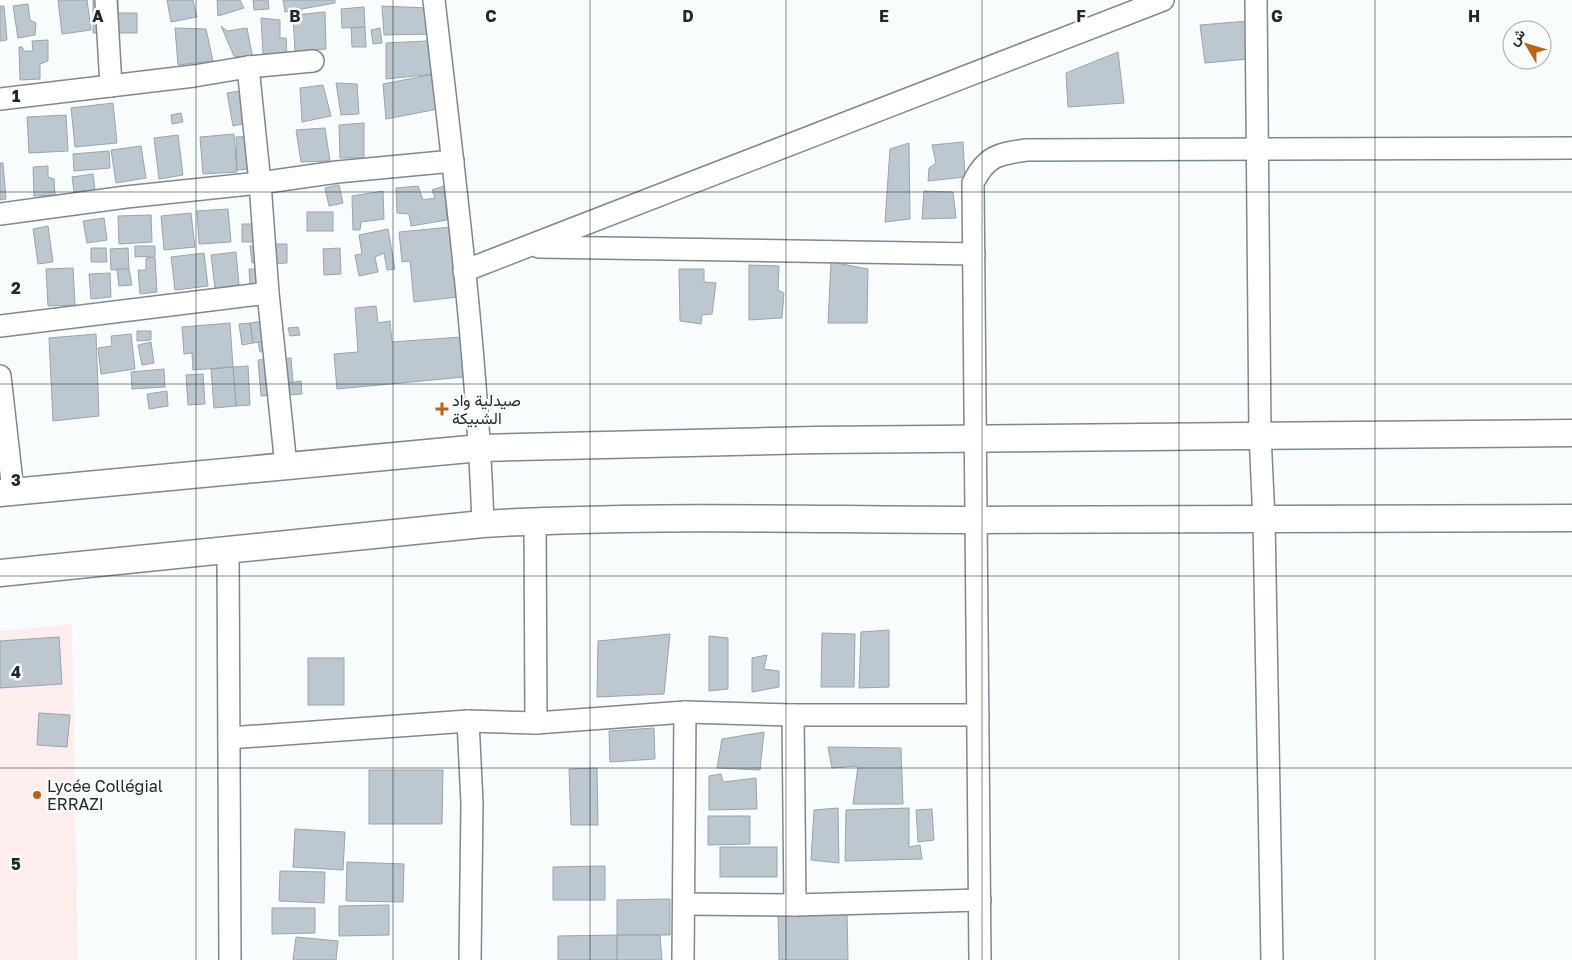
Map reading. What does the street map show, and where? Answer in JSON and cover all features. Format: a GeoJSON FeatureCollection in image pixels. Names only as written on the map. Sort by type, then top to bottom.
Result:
{"type":"FeatureCollection","features":[{"type":"Feature","properties":{"kind":"street"},"geometry":{"type":"LineString","coordinates":[[106,0],[111,86]]}},
{"type":"Feature","properties":{"kind":"street"},"geometry":{"type":"LineString","coordinates":[[434,0],[464,271],[480,448],[483,524]]}},
{"type":"Feature","properties":{"kind":"street"},"geometry":{"type":"LineString","coordinates":[[464,271],[1163,0]]}},
{"type":"Feature","properties":{"kind":"street"},"geometry":{"type":"LineString","coordinates":[[1256,0],[1259,150],[1260,435],[1264,520],[1272,960]]}},
{"type":"Feature","properties":{"kind":"street"},"geometry":{"type":"LineString","coordinates":[[0,99],[248,67],[313,61]]}},
{"type":"Feature","properties":{"kind":"street"},"geometry":{"type":"LineString","coordinates":[[248,67],[260,183],[268,293],[286,466]]}},
{"type":"Feature","properties":{"kind":"street"},"geometry":{"type":"LineString","coordinates":[[980,960],[973,183],[979,170],[1001,154],[1026,150],[1572,148]]}},
{"type":"Feature","properties":{"kind":"street"},"geometry":{"type":"LineString","coordinates":[[0,214],[337,172],[453,161]]}},
{"type":"Feature","properties":{"kind":"street"},"geometry":{"type":"LineString","coordinates":[[527,247],[974,254]]}},
{"type":"Feature","properties":{"kind":"street"},"geometry":{"type":"LineString","coordinates":[[0,326],[151,309],[268,293]]}},
{"type":"Feature","properties":{"kind":"street"},"geometry":{"type":"LineString","coordinates":[[0,376],[7,492],[480,448],[816,440],[1572,433]]}},
{"type":"Feature","properties":{"kind":"street"},"geometry":{"type":"LineString","coordinates":[[0,573],[535,520],[743,518],[1264,520],[1572,518]]}},
{"type":"Feature","properties":{"kind":"street"},"geometry":{"type":"LineString","coordinates":[[535,520],[536,723]]}},
{"type":"Feature","properties":{"kind":"street"},"geometry":{"type":"LineString","coordinates":[[228,549],[230,960]]}},
{"type":"Feature","properties":{"kind":"street"},"geometry":{"type":"LineString","coordinates":[[229,738],[468,721],[536,723],[685,712],[793,715],[978,715]]}},
{"type":"Feature","properties":{"kind":"street"},"geometry":{"type":"LineString","coordinates":[[683,960],[685,904],[685,712]]}},
{"type":"Feature","properties":{"kind":"street"},"geometry":{"type":"LineString","coordinates":[[793,715],[795,905]]}},
{"type":"Feature","properties":{"kind":"street"},"geometry":{"type":"LineString","coordinates":[[468,721],[472,803],[470,960]]}},
{"type":"Feature","properties":{"kind":"street"},"geometry":{"type":"LineString","coordinates":[[685,904],[795,905],[980,900]]}},
{"type":"Feature","properties":{"kind":"shaded area","name":"Lycée Collégial ERRAZI"},"geometry":{"type":"Polygon","coordinates":[[[72,624],[78,960],[0,960],[0,631],[72,624]]]}},
{"type":"Feature","properties":{"kind":"building"},"geometry":{"type":"Polygon","coordinates":[[[58,0],[87,0],[91,30],[62,34],[58,0]]]}},
{"type":"Feature","properties":{"kind":"building"},"geometry":{"type":"Polygon","coordinates":[[[93,0],[118,0],[118,13],[137,13],[137,33],[93,33],[93,0]]]}},
{"type":"Feature","properties":{"kind":"building"},"geometry":{"type":"Polygon","coordinates":[[[167,0],[193,0],[197,17],[171,22],[167,0]]]}},
{"type":"Feature","properties":{"kind":"building"},"geometry":{"type":"Polygon","coordinates":[[[217,0],[240,0],[244,8],[218,16],[217,0]]]}},
{"type":"Feature","properties":{"kind":"building"},"geometry":{"type":"Polygon","coordinates":[[[253,0],[268,0],[269,9],[254,10],[253,0]]]}},
{"type":"Feature","properties":{"kind":"building"},"geometry":{"type":"Polygon","coordinates":[[[283,0],[335,0],[335,3],[285,12],[283,0]]]}},
{"type":"Feature","properties":{"kind":"building"},"geometry":{"type":"Polygon","coordinates":[[[28,4],[30,20],[36,23],[35,35],[18,38],[13,6],[28,4]]]}},
{"type":"Feature","properties":{"kind":"building"},"geometry":{"type":"Polygon","coordinates":[[[0,6],[4,6],[7,40],[0,41],[0,6]]]}},
{"type":"Feature","properties":{"kind":"building"},"geometry":{"type":"Polygon","coordinates":[[[382,6],[428,8],[434,34],[384,35],[382,6]]]}},
{"type":"Feature","properties":{"kind":"building"},"geometry":{"type":"Polygon","coordinates":[[[364,7],[365,27],[342,28],[341,9],[364,7]]]}},
{"type":"Feature","properties":{"kind":"building"},"geometry":{"type":"Polygon","coordinates":[[[325,12],[326,49],[295,51],[293,15],[325,12]]]}},
{"type":"Feature","properties":{"kind":"building"},"geometry":{"type":"Polygon","coordinates":[[[261,18],[280,20],[280,38],[286,38],[287,55],[263,54],[261,18]]]}},
{"type":"Feature","properties":{"kind":"building"},"geometry":{"type":"Polygon","coordinates":[[[1248,21],[1249,59],[1205,63],[1200,25],[1248,21]]]}},
{"type":"Feature","properties":{"kind":"building"},"geometry":{"type":"Polygon","coordinates":[[[221,26],[227,31],[247,28],[253,59],[234,56],[221,26]]]}},
{"type":"Feature","properties":{"kind":"building"},"geometry":{"type":"Polygon","coordinates":[[[365,27],[366,47],[352,47],[351,28],[365,27]]]}},
{"type":"Feature","properties":{"kind":"building"},"geometry":{"type":"Polygon","coordinates":[[[175,28],[206,29],[213,61],[178,65],[175,28]]]}},
{"type":"Feature","properties":{"kind":"building"},"geometry":{"type":"Polygon","coordinates":[[[380,28],[382,43],[373,44],[371,30],[380,28]]]}},
{"type":"Feature","properties":{"kind":"building"},"geometry":{"type":"Polygon","coordinates":[[[48,40],[48,61],[40,64],[40,79],[20,80],[19,47],[22,47],[24,51],[33,51],[32,41],[48,40]]]}},
{"type":"Feature","properties":{"kind":"building"},"geometry":{"type":"Polygon","coordinates":[[[427,41],[434,74],[386,79],[386,43],[427,41]]]}},
{"type":"Feature","properties":{"kind":"building"},"geometry":{"type":"Polygon","coordinates":[[[1118,52],[1124,103],[1068,107],[1066,73],[1118,52]]]}},
{"type":"Feature","properties":{"kind":"building"},"geometry":{"type":"Polygon","coordinates":[[[434,74],[438,109],[386,119],[383,84],[434,74]]]}},
{"type":"Feature","properties":{"kind":"building"},"geometry":{"type":"Polygon","coordinates":[[[336,83],[357,84],[359,114],[341,115],[336,83]]]}},
{"type":"Feature","properties":{"kind":"building"},"geometry":{"type":"Polygon","coordinates":[[[323,85],[331,116],[302,122],[300,88],[323,85]]]}},
{"type":"Feature","properties":{"kind":"building"},"geometry":{"type":"Polygon","coordinates":[[[246,90],[252,122],[233,126],[227,93],[246,90]]]}},
{"type":"Feature","properties":{"kind":"building"},"geometry":{"type":"Polygon","coordinates":[[[113,103],[117,143],[75,147],[71,108],[113,103]]]}},
{"type":"Feature","properties":{"kind":"building"},"geometry":{"type":"Polygon","coordinates":[[[181,113],[183,122],[172,124],[171,115],[181,113]]]}},
{"type":"Feature","properties":{"kind":"building"},"geometry":{"type":"Polygon","coordinates":[[[66,115],[68,151],[29,153],[27,117],[66,115]]]}},
{"type":"Feature","properties":{"kind":"building"},"geometry":{"type":"Polygon","coordinates":[[[364,123],[364,158],[340,158],[339,125],[364,123]]]}},
{"type":"Feature","properties":{"kind":"building"},"geometry":{"type":"Polygon","coordinates":[[[325,128],[330,161],[301,162],[296,130],[325,128]]]}},
{"type":"Feature","properties":{"kind":"building"},"geometry":{"type":"Polygon","coordinates":[[[234,134],[237,172],[203,174],[200,137],[234,134]]]}},
{"type":"Feature","properties":{"kind":"building"},"geometry":{"type":"Polygon","coordinates":[[[178,135],[183,175],[159,179],[154,138],[178,135]]]}},
{"type":"Feature","properties":{"kind":"building"},"geometry":{"type":"Polygon","coordinates":[[[256,136],[257,169],[237,170],[236,137],[256,136]]]}},
{"type":"Feature","properties":{"kind":"building"},"geometry":{"type":"Polygon","coordinates":[[[963,142],[965,177],[928,181],[929,168],[936,163],[932,145],[963,142]]]}},
{"type":"Feature","properties":{"kind":"building"},"geometry":{"type":"Polygon","coordinates":[[[909,143],[910,219],[885,222],[890,149],[909,143]]]}},
{"type":"Feature","properties":{"kind":"building"},"geometry":{"type":"Polygon","coordinates":[[[141,146],[146,178],[116,183],[111,150],[141,146]]]}},
{"type":"Feature","properties":{"kind":"building"},"geometry":{"type":"Polygon","coordinates":[[[109,151],[110,168],[74,171],[73,154],[109,151]]]}},
{"type":"Feature","properties":{"kind":"building"},"geometry":{"type":"Polygon","coordinates":[[[0,163],[3,163],[6,199],[0,200],[0,163]]]}},
{"type":"Feature","properties":{"kind":"building"},"geometry":{"type":"Polygon","coordinates":[[[48,166],[48,177],[54,179],[55,195],[34,196],[33,167],[48,166]]]}},
{"type":"Feature","properties":{"kind":"building"},"geometry":{"type":"Polygon","coordinates":[[[93,174],[95,190],[74,192],[72,177],[93,174]]]}},
{"type":"Feature","properties":{"kind":"building"},"geometry":{"type":"Polygon","coordinates":[[[339,185],[343,203],[329,206],[325,188],[339,185]]]}},
{"type":"Feature","properties":{"kind":"building"},"geometry":{"type":"Polygon","coordinates":[[[418,186],[423,200],[435,198],[432,190],[444,186],[447,220],[411,226],[409,214],[397,213],[396,188],[418,186]]]}},
{"type":"Feature","properties":{"kind":"building"},"geometry":{"type":"Polygon","coordinates":[[[383,191],[384,219],[361,222],[360,230],[353,230],[352,196],[383,191]]]}},
{"type":"Feature","properties":{"kind":"building"},"geometry":{"type":"Polygon","coordinates":[[[924,191],[953,192],[956,218],[922,219],[924,191]]]}},
{"type":"Feature","properties":{"kind":"building"},"geometry":{"type":"Polygon","coordinates":[[[228,209],[231,242],[199,244],[197,211],[228,209]]]}},
{"type":"Feature","properties":{"kind":"building"},"geometry":{"type":"Polygon","coordinates":[[[307,212],[333,212],[333,231],[307,231],[307,212]]]}},
{"type":"Feature","properties":{"kind":"building"},"geometry":{"type":"Polygon","coordinates":[[[191,213],[195,247],[164,250],[161,216],[191,213]]]}},
{"type":"Feature","properties":{"kind":"building"},"geometry":{"type":"Polygon","coordinates":[[[151,215],[152,242],[119,244],[118,216],[151,215]]]}},
{"type":"Feature","properties":{"kind":"building"},"geometry":{"type":"Polygon","coordinates":[[[104,218],[107,240],[87,243],[83,221],[104,218]]]}},
{"type":"Feature","properties":{"kind":"building"},"geometry":{"type":"Polygon","coordinates":[[[242,224],[258,224],[258,242],[242,242],[242,224]]]}},
{"type":"Feature","properties":{"kind":"building"},"geometry":{"type":"Polygon","coordinates":[[[48,226],[53,262],[38,264],[33,229],[48,226]]]}},
{"type":"Feature","properties":{"kind":"building"},"geometry":{"type":"Polygon","coordinates":[[[451,227],[458,297],[414,302],[410,261],[402,262],[399,232],[451,227]]]}},
{"type":"Feature","properties":{"kind":"building"},"geometry":{"type":"Polygon","coordinates":[[[388,229],[395,269],[387,270],[384,253],[375,257],[378,272],[359,276],[355,255],[362,254],[359,235],[388,229]]]}},
{"type":"Feature","properties":{"kind":"building"},"geometry":{"type":"Polygon","coordinates":[[[268,244],[287,244],[287,263],[267,264],[268,244]]]}},
{"type":"Feature","properties":{"kind":"building"},"geometry":{"type":"Polygon","coordinates":[[[262,245],[264,262],[252,263],[250,246],[262,245]]]}},
{"type":"Feature","properties":{"kind":"building"},"geometry":{"type":"Polygon","coordinates":[[[135,246],[155,246],[155,256],[135,257],[135,246]]]}},
{"type":"Feature","properties":{"kind":"building"},"geometry":{"type":"Polygon","coordinates":[[[91,248],[106,248],[107,262],[91,262],[91,248]]]}},
{"type":"Feature","properties":{"kind":"building"},"geometry":{"type":"Polygon","coordinates":[[[128,248],[129,269],[111,270],[110,249],[128,248]]]}},
{"type":"Feature","properties":{"kind":"building"},"geometry":{"type":"Polygon","coordinates":[[[340,248],[341,274],[324,275],[323,249],[340,248]]]}},
{"type":"Feature","properties":{"kind":"building"},"geometry":{"type":"Polygon","coordinates":[[[236,252],[239,285],[215,288],[211,255],[236,252]]]}},
{"type":"Feature","properties":{"kind":"building"},"geometry":{"type":"Polygon","coordinates":[[[204,253],[208,286],[175,290],[171,257],[204,253]]]}},
{"type":"Feature","properties":{"kind":"building"},"geometry":{"type":"Polygon","coordinates":[[[155,257],[157,292],[140,294],[138,270],[146,270],[146,258],[155,257]]]}},
{"type":"Feature","properties":{"kind":"building"},"geometry":{"type":"Polygon","coordinates":[[[831,262],[868,269],[867,323],[828,323],[831,262]]]}},
{"type":"Feature","properties":{"kind":"building"},"geometry":{"type":"Polygon","coordinates":[[[749,265],[779,266],[778,290],[784,293],[782,318],[749,320],[749,265]]]}},
{"type":"Feature","properties":{"kind":"building"},"geometry":{"type":"Polygon","coordinates":[[[73,268],[75,305],[48,306],[46,269],[73,268]]]}},
{"type":"Feature","properties":{"kind":"building"},"geometry":{"type":"Polygon","coordinates":[[[117,269],[129,269],[132,285],[119,286],[117,269]]]}},
{"type":"Feature","properties":{"kind":"building"},"geometry":{"type":"Polygon","coordinates":[[[249,269],[262,269],[263,284],[250,285],[249,269]]]}},
{"type":"Feature","properties":{"kind":"building"},"geometry":{"type":"Polygon","coordinates":[[[679,269],[704,269],[704,282],[716,283],[712,314],[702,315],[701,324],[680,321],[679,269]]]}},
{"type":"Feature","properties":{"kind":"building"},"geometry":{"type":"Polygon","coordinates":[[[110,273],[111,297],[91,299],[89,274],[110,273]]]}},
{"type":"Feature","properties":{"kind":"building"},"geometry":{"type":"Polygon","coordinates":[[[376,306],[378,323],[390,321],[392,342],[461,337],[464,377],[337,389],[334,354],[358,352],[355,308],[376,306]]]}},
{"type":"Feature","properties":{"kind":"building"},"geometry":{"type":"Polygon","coordinates":[[[269,320],[272,340],[253,343],[250,323],[269,320]]]}},
{"type":"Feature","properties":{"kind":"building"},"geometry":{"type":"Polygon","coordinates":[[[230,323],[233,367],[193,370],[192,353],[184,354],[182,327],[230,323]]]}},
{"type":"Feature","properties":{"kind":"building"},"geometry":{"type":"Polygon","coordinates":[[[250,323],[253,343],[242,345],[239,324],[250,323]]]}},
{"type":"Feature","properties":{"kind":"building"},"geometry":{"type":"Polygon","coordinates":[[[298,327],[300,335],[290,336],[288,328],[298,327]]]}},
{"type":"Feature","properties":{"kind":"building"},"geometry":{"type":"Polygon","coordinates":[[[137,331],[151,331],[151,340],[137,341],[137,331]]]}},
{"type":"Feature","properties":{"kind":"building"},"geometry":{"type":"Polygon","coordinates":[[[96,334],[99,416],[53,421],[49,338],[96,334]]]}},
{"type":"Feature","properties":{"kind":"building"},"geometry":{"type":"Polygon","coordinates":[[[131,334],[135,369],[101,374],[98,348],[112,346],[111,336],[131,334]]]}},
{"type":"Feature","properties":{"kind":"building"},"geometry":{"type":"Polygon","coordinates":[[[271,340],[272,350],[260,352],[258,342],[271,340]]]}},
{"type":"Feature","properties":{"kind":"building"},"geometry":{"type":"Polygon","coordinates":[[[151,342],[154,363],[142,365],[138,345],[151,342]]]}},
{"type":"Feature","properties":{"kind":"building"},"geometry":{"type":"Polygon","coordinates":[[[291,358],[293,382],[282,383],[280,359],[291,358]]]}},
{"type":"Feature","properties":{"kind":"building"},"geometry":{"type":"Polygon","coordinates":[[[272,359],[274,395],[261,396],[258,360],[272,359]]]}},
{"type":"Feature","properties":{"kind":"building"},"geometry":{"type":"Polygon","coordinates":[[[248,366],[250,405],[236,406],[233,367],[248,366]]]}},
{"type":"Feature","properties":{"kind":"building"},"geometry":{"type":"Polygon","coordinates":[[[233,367],[236,406],[214,408],[211,369],[233,367]]]}},
{"type":"Feature","properties":{"kind":"building"},"geometry":{"type":"Polygon","coordinates":[[[164,369],[165,387],[132,389],[131,372],[164,369]]]}},
{"type":"Feature","properties":{"kind":"building"},"geometry":{"type":"Polygon","coordinates":[[[203,374],[205,404],[188,405],[186,375],[203,374]]]}},
{"type":"Feature","properties":{"kind":"building"},"geometry":{"type":"Polygon","coordinates":[[[301,381],[302,394],[288,395],[286,383],[301,381]]]}},
{"type":"Feature","properties":{"kind":"building"},"geometry":{"type":"Polygon","coordinates":[[[167,391],[168,406],[149,409],[147,394],[167,391]]]}},
{"type":"Feature","properties":{"kind":"building"},"geometry":{"type":"Polygon","coordinates":[[[889,630],[889,687],[859,688],[861,632],[889,630]]]}},
{"type":"Feature","properties":{"kind":"building"},"geometry":{"type":"Polygon","coordinates":[[[822,633],[855,634],[854,687],[821,687],[822,633]]]}},
{"type":"Feature","properties":{"kind":"building"},"geometry":{"type":"Polygon","coordinates":[[[670,634],[664,694],[597,697],[598,641],[670,634]]]}},
{"type":"Feature","properties":{"kind":"building"},"geometry":{"type":"Polygon","coordinates":[[[709,636],[728,638],[728,689],[709,691],[709,636]]]}},
{"type":"Feature","properties":{"kind":"building"},"geometry":{"type":"Polygon","coordinates":[[[59,637],[62,684],[0,688],[0,641],[59,637]]]}},
{"type":"Feature","properties":{"kind":"building"},"geometry":{"type":"Polygon","coordinates":[[[767,655],[764,669],[779,671],[779,687],[752,692],[752,658],[767,655]]]}},
{"type":"Feature","properties":{"kind":"building"},"geometry":{"type":"Polygon","coordinates":[[[308,658],[344,658],[344,705],[308,705],[308,658]]]}},
{"type":"Feature","properties":{"kind":"building"},"geometry":{"type":"Polygon","coordinates":[[[39,713],[70,715],[67,747],[37,745],[39,713]]]}},
{"type":"Feature","properties":{"kind":"building"},"geometry":{"type":"Polygon","coordinates":[[[654,728],[655,759],[610,762],[609,731],[654,728]]]}},
{"type":"Feature","properties":{"kind":"building"},"geometry":{"type":"Polygon","coordinates":[[[764,732],[760,770],[717,768],[722,739],[764,732]]]}},
{"type":"Feature","properties":{"kind":"building"},"geometry":{"type":"Polygon","coordinates":[[[828,747],[901,748],[903,804],[853,804],[858,766],[832,768],[828,747]]]}},
{"type":"Feature","properties":{"kind":"building"},"geometry":{"type":"Polygon","coordinates":[[[597,768],[598,825],[571,825],[569,769],[597,768]]]}},
{"type":"Feature","properties":{"kind":"building"},"geometry":{"type":"Polygon","coordinates":[[[369,770],[443,770],[442,824],[369,824],[369,770]]]}},
{"type":"Feature","properties":{"kind":"building"},"geometry":{"type":"Polygon","coordinates":[[[721,774],[723,782],[756,778],[757,809],[709,810],[709,776],[721,774]]]}},
{"type":"Feature","properties":{"kind":"building"},"geometry":{"type":"Polygon","coordinates":[[[838,808],[839,863],[811,860],[814,810],[838,808]]]}},
{"type":"Feature","properties":{"kind":"building"},"geometry":{"type":"Polygon","coordinates":[[[909,808],[909,847],[920,845],[922,859],[845,861],[846,810],[909,808]]]}},
{"type":"Feature","properties":{"kind":"building"},"geometry":{"type":"Polygon","coordinates":[[[932,809],[934,840],[918,842],[916,810],[932,809]]]}},
{"type":"Feature","properties":{"kind":"building"},"geometry":{"type":"Polygon","coordinates":[[[708,816],[750,816],[750,844],[708,845],[708,816]]]}},
{"type":"Feature","properties":{"kind":"building"},"geometry":{"type":"Polygon","coordinates":[[[295,829],[345,832],[343,870],[293,867],[295,829]]]}},
{"type":"Feature","properties":{"kind":"building"},"geometry":{"type":"Polygon","coordinates":[[[720,847],[777,847],[777,877],[720,877],[720,847]]]}},
{"type":"Feature","properties":{"kind":"building"},"geometry":{"type":"Polygon","coordinates":[[[347,862],[404,864],[403,902],[346,901],[347,862]]]}},
{"type":"Feature","properties":{"kind":"building"},"geometry":{"type":"Polygon","coordinates":[[[605,866],[605,900],[553,900],[553,867],[605,866]]]}},
{"type":"Feature","properties":{"kind":"building"},"geometry":{"type":"Polygon","coordinates":[[[280,871],[325,872],[324,903],[279,901],[280,871]]]}},
{"type":"Feature","properties":{"kind":"building"},"geometry":{"type":"Polygon","coordinates":[[[670,899],[670,935],[617,935],[617,900],[670,899]]]}},
{"type":"Feature","properties":{"kind":"building"},"geometry":{"type":"Polygon","coordinates":[[[389,905],[389,935],[339,936],[339,906],[389,905]]]}},
{"type":"Feature","properties":{"kind":"building"},"geometry":{"type":"Polygon","coordinates":[[[272,908],[315,908],[315,933],[272,934],[272,908]]]}},
{"type":"Feature","properties":{"kind":"building"},"geometry":{"type":"Polygon","coordinates":[[[847,912],[848,960],[779,960],[778,913],[847,912]]]}},
{"type":"Feature","properties":{"kind":"building"},"geometry":{"type":"Polygon","coordinates":[[[617,935],[617,960],[558,960],[558,936],[617,935]]]}},
{"type":"Feature","properties":{"kind":"building"},"geometry":{"type":"Polygon","coordinates":[[[617,935],[660,935],[662,960],[617,960],[617,935]]]}},
{"type":"Feature","properties":{"kind":"building"},"geometry":{"type":"Polygon","coordinates":[[[296,937],[338,941],[336,960],[293,960],[296,937]]]}},
{"type":"Feature","properties":{"kind":"place","name":"صيدلية واد الشبيكة"},"geometry":{"type":"Point","coordinates":[442,409]}},
{"type":"Feature","properties":{"kind":"place","name":"Lycée Collégial ERRAZI"},"geometry":{"type":"Point","coordinates":[37,795]}}]}
